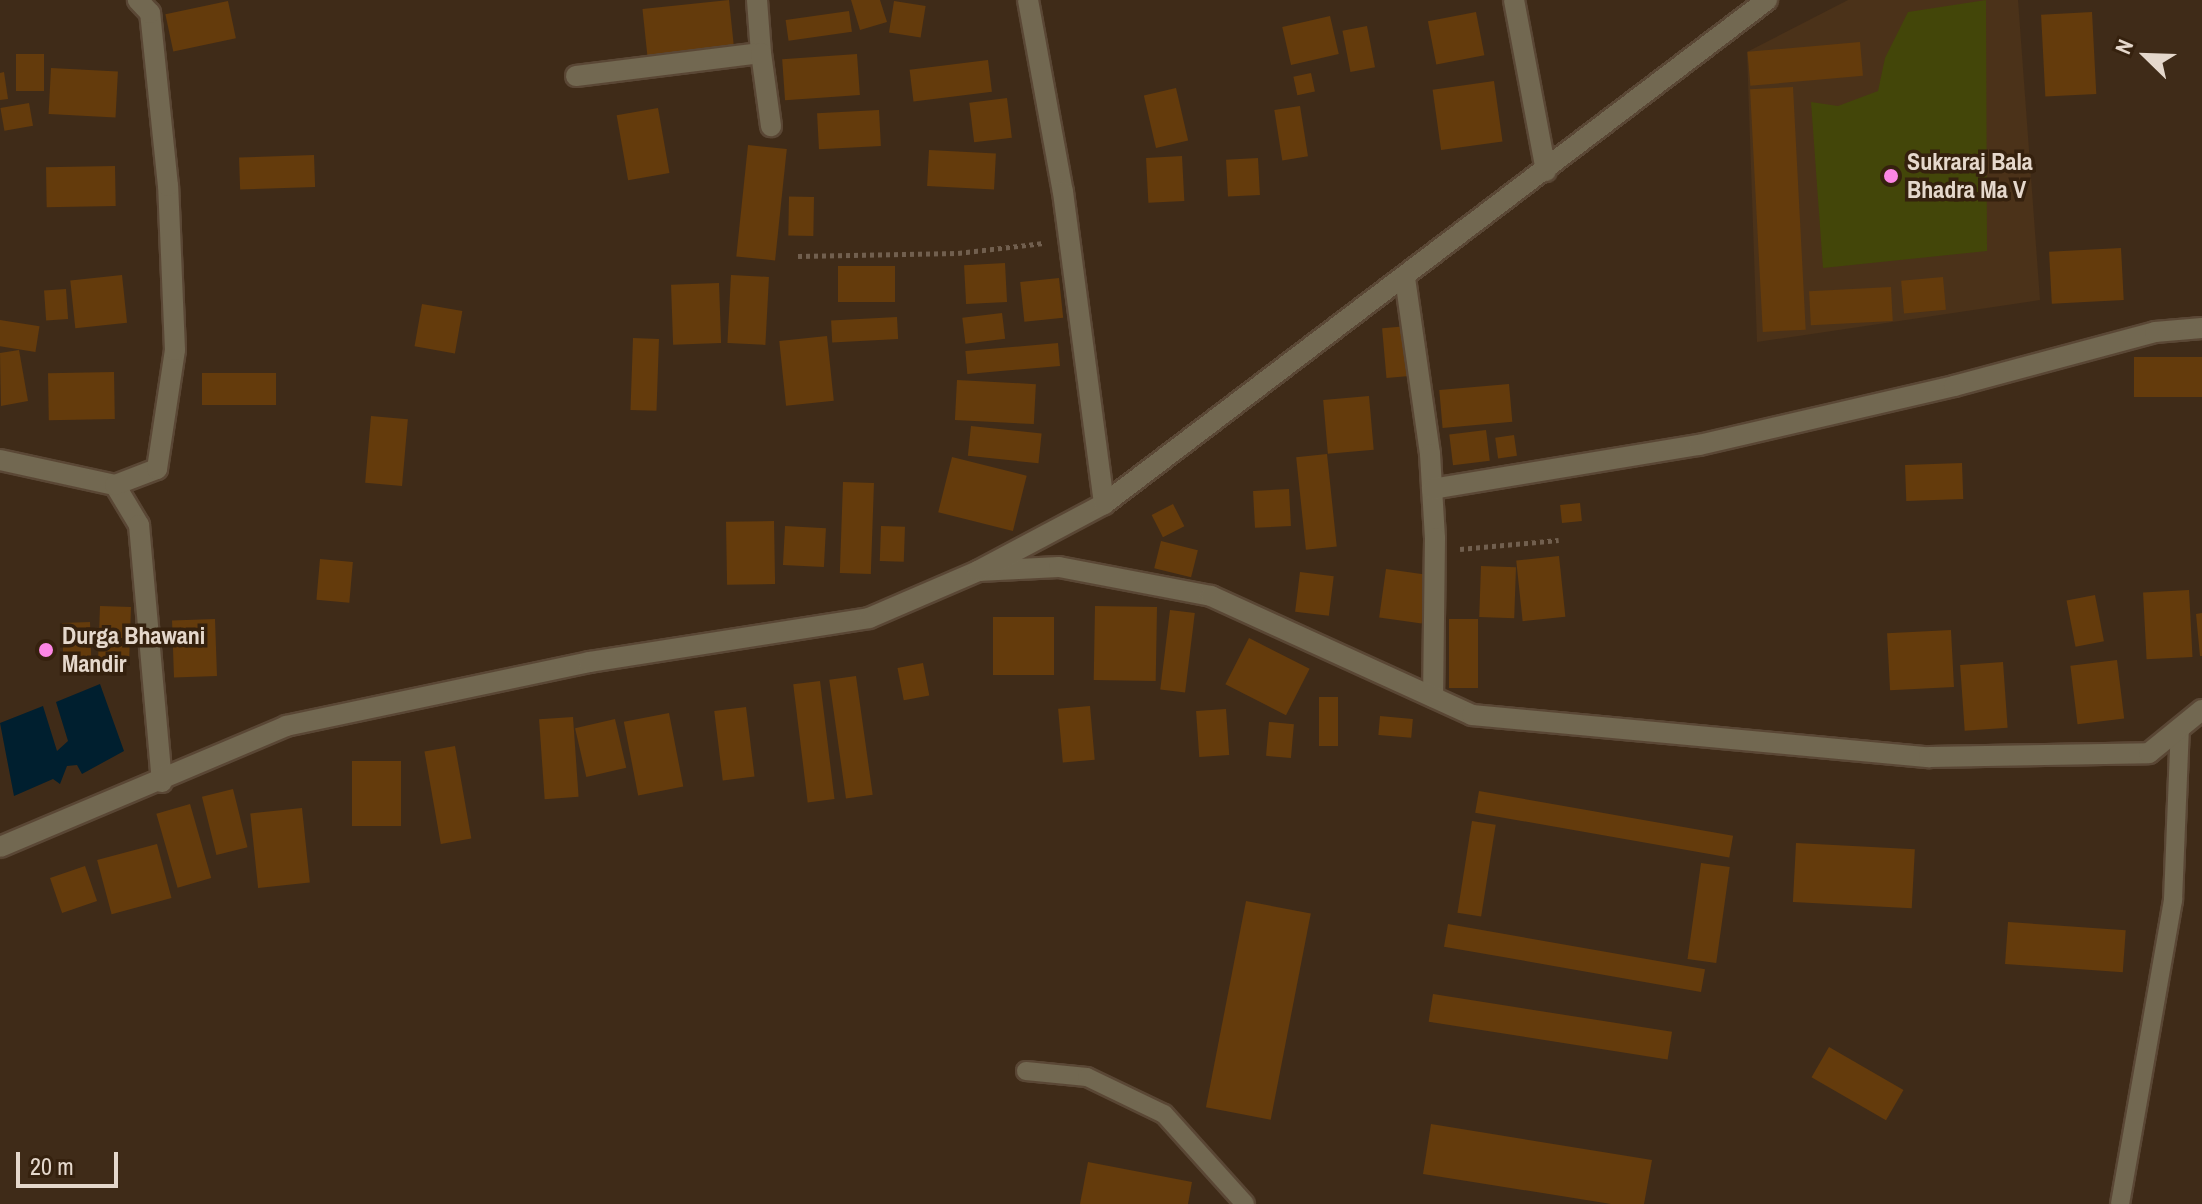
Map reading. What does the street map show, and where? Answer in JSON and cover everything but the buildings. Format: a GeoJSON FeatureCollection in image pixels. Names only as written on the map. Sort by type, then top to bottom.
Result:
{"type":"FeatureCollection","features":[{"type":"Feature","properties":{"kind":"street"},"geometry":{"type":"LineString","coordinates":[[0,460],[115,485],[157,469],[175,350],[168,186],[150,13],[138,0]]}},
{"type":"Feature","properties":{"kind":"street"},"geometry":{"type":"LineString","coordinates":[[757,0],[771,126]]}},
{"type":"Feature","properties":{"kind":"street"},"geometry":{"type":"LineString","coordinates":[[1028,0],[1068,239],[1104,504]]}},
{"type":"Feature","properties":{"kind":"street"},"geometry":{"type":"LineString","coordinates":[[1514,0],[1546,171]]}},
{"type":"Feature","properties":{"kind":"street"},"geometry":{"type":"LineString","coordinates":[[0,847],[162,782],[286,726],[589,662],[869,618],[978,571],[1104,504],[1767,0]]}},
{"type":"Feature","properties":{"kind":"street"},"geometry":{"type":"LineString","coordinates":[[576,76],[761,53]]}},
{"type":"Feature","properties":{"kind":"street"},"geometry":{"type":"LineString","coordinates":[[1405,278],[1432,489],[1435,554],[1433,697]]}},
{"type":"Feature","properties":{"kind":"street"},"geometry":{"type":"LineString","coordinates":[[1432,489],[1699,445],[1954,386],[2155,332],[2202,328]]}},
{"type":"Feature","properties":{"kind":"street"},"geometry":{"type":"LineString","coordinates":[[115,485],[139,525],[162,782]]}},
{"type":"Feature","properties":{"kind":"street"},"geometry":{"type":"LineString","coordinates":[[978,571],[1059,567],[1211,596],[1472,715],[1929,757],[2149,753],[2202,710]]}},
{"type":"Feature","properties":{"kind":"lane"},"geometry":{"type":"LineString","coordinates":[[2120,1204],[2173,900],[2180,728]]}},
{"type":"Feature","properties":{"kind":"lane"},"geometry":{"type":"LineString","coordinates":[[1026,1071],[1087,1077],[1164,1114],[1245,1204]]}},
{"type":"Feature","properties":{"kind":"path"},"geometry":{"type":"LineString","coordinates":[[798,256],[958,253],[1068,239]]}},
{"type":"Feature","properties":{"kind":"path"},"geometry":{"type":"LineString","coordinates":[[1435,554],[1559,540]]}},
{"type":"Feature","properties":{"kind":"shaded area","name":"Sukraraj Bala Bhadra Ma V"},"geometry":{"type":"Polygon","coordinates":[[[1848,0],[2018,0],[2040,300],[1757,342],[1747,52],[1848,0]]]}},
{"type":"Feature","properties":{"kind":"shaded area"},"geometry":{"type":"Polygon","coordinates":[[[1986,0],[1987,251],[1823,268],[1811,102],[1838,106],[1878,91],[1885,58],[1908,12],[1986,0]]]}},
{"type":"Feature","properties":{"kind":"water"},"geometry":{"type":"Polygon","coordinates":[[[100,684],[124,751],[82,774],[77,765],[67,766],[60,784],[53,779],[14,796],[0,723],[43,706],[57,751],[68,741],[56,702],[100,684]]]}},
{"type":"Feature","properties":{"kind":"place","name":"Sukraraj Bala Bhadra Ma V"},"geometry":{"type":"Point","coordinates":[1891,176]}},
{"type":"Feature","properties":{"kind":"place","name":"Durga Bhawani Mandir"},"geometry":{"type":"Point","coordinates":[46,650]}}]}
